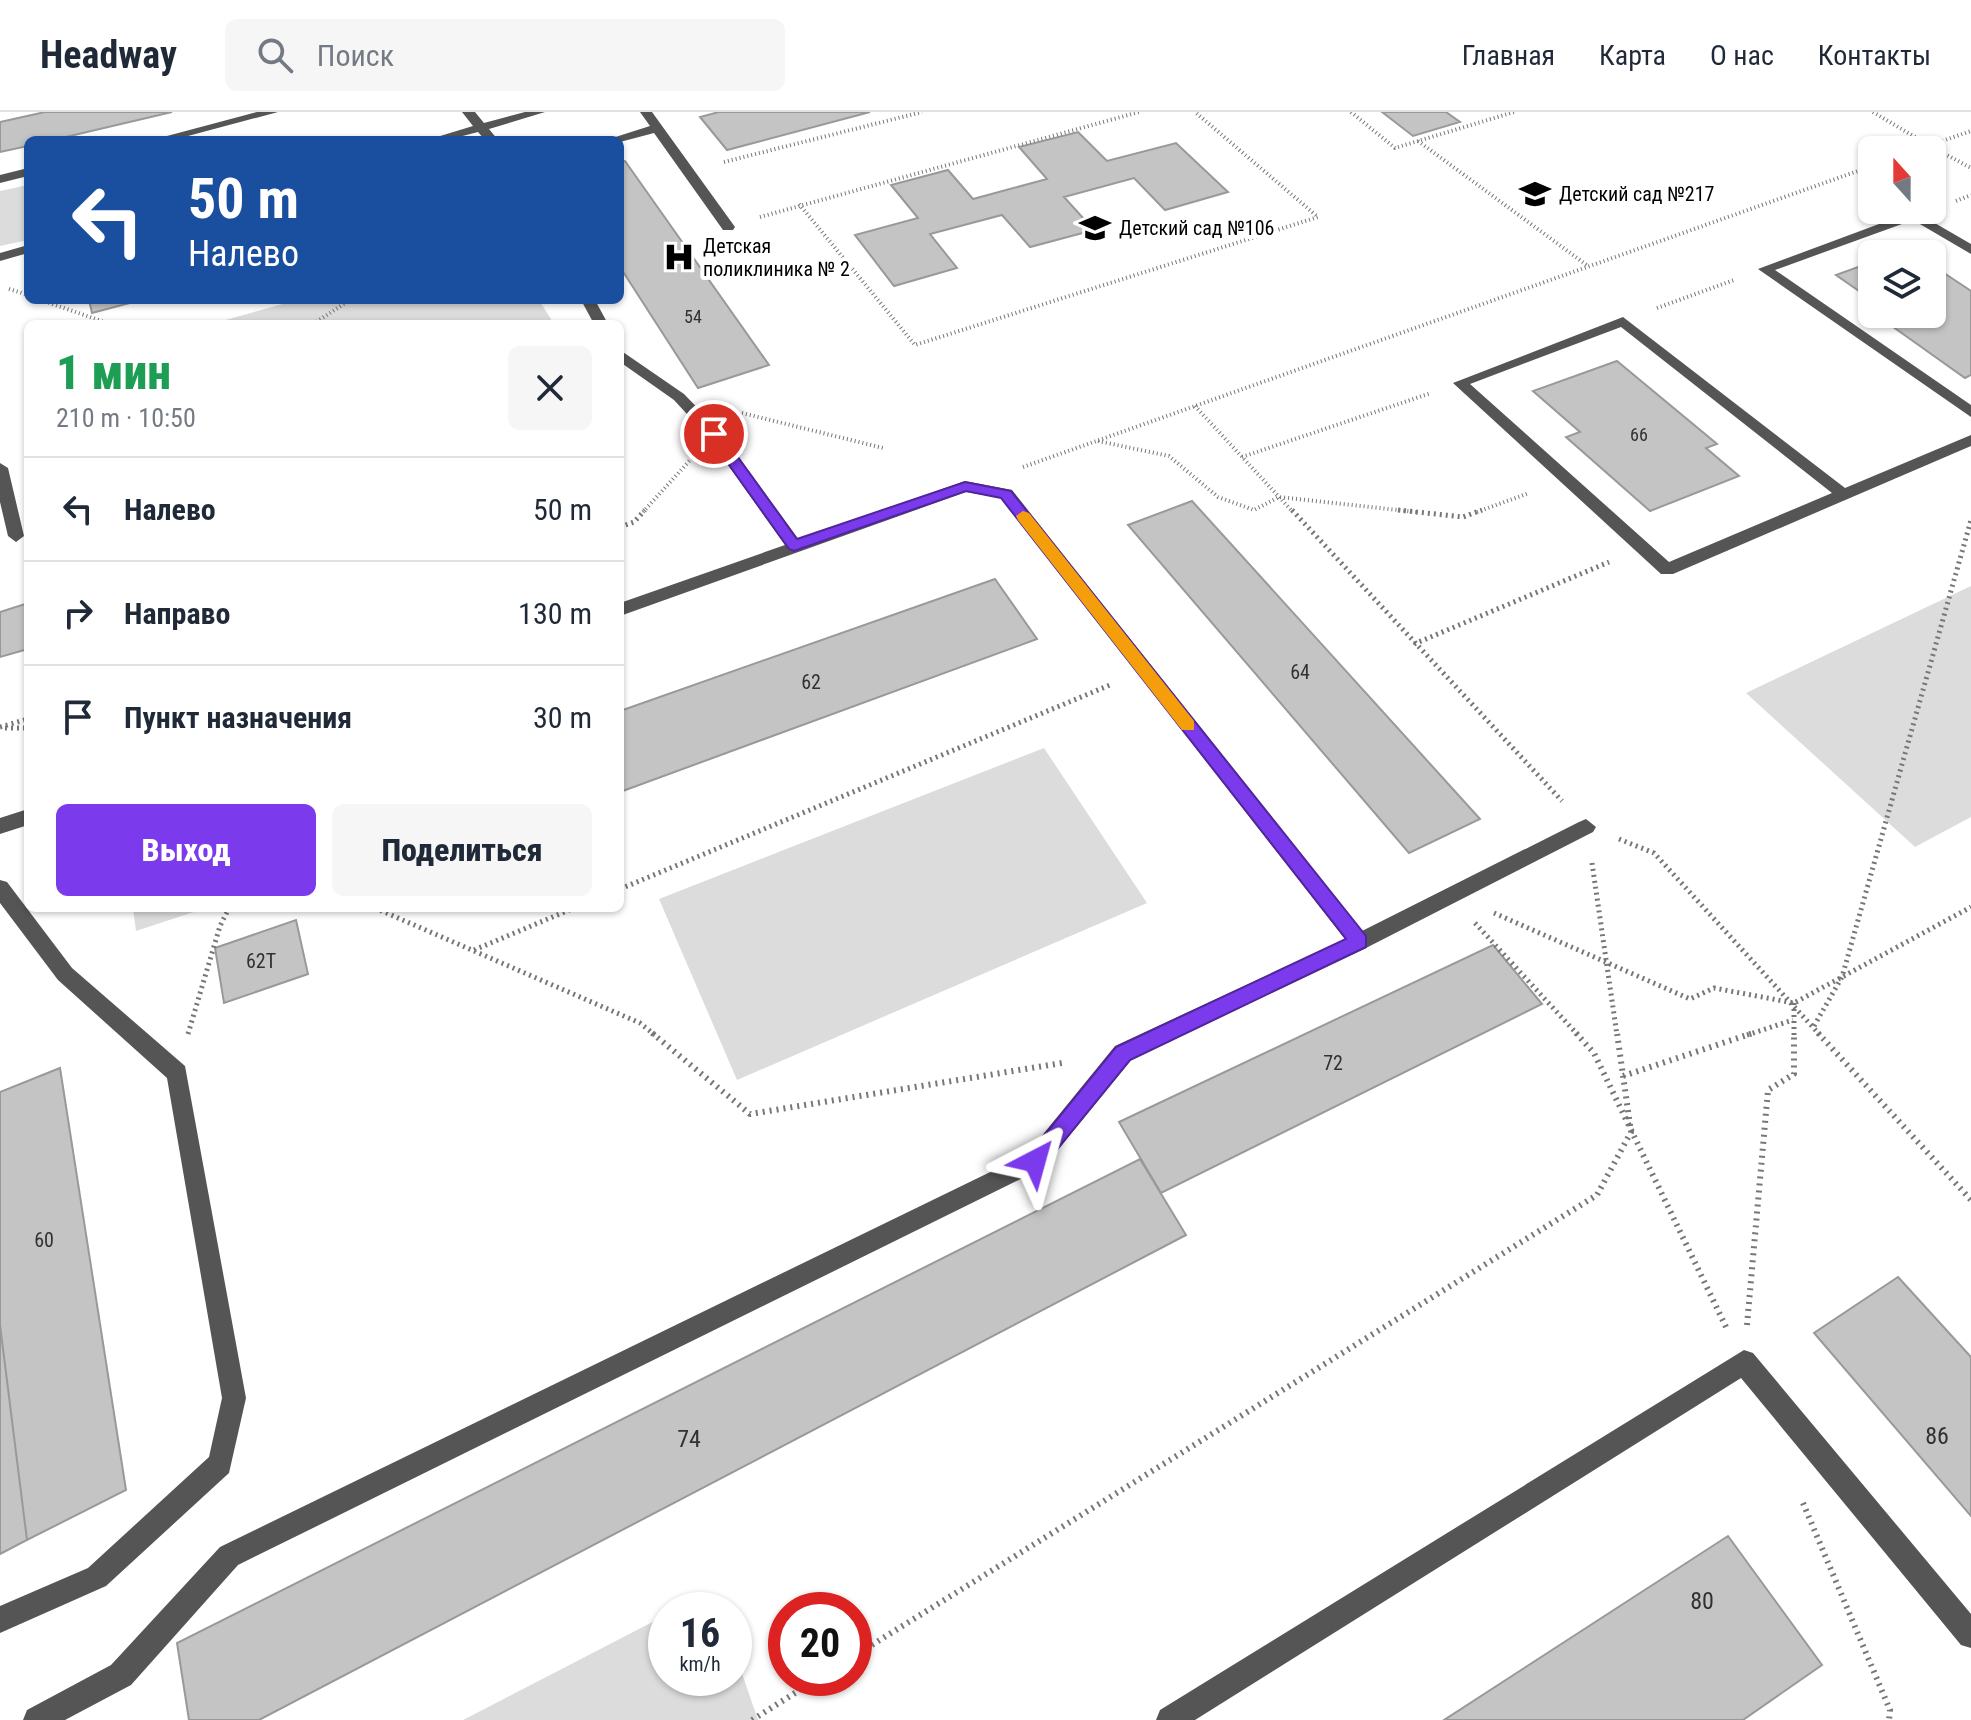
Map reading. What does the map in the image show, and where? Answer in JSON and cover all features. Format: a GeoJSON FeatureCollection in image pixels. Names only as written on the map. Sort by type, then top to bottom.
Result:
{"type":"FeatureCollection","features":[{"type":"Feature","properties":{"kind":"lane"},"geometry":{"type":"LineString","coordinates":[[174,136],[272,112]]}},
{"type":"Feature","properties":{"kind":"lane"},"geometry":{"type":"LineString","coordinates":[[468,112],[489,136]]}},
{"type":"Feature","properties":{"kind":"lane"},"geometry":{"type":"LineString","coordinates":[[448,136],[539,112]]}},
{"type":"Feature","properties":{"kind":"lane"},"geometry":{"type":"LineString","coordinates":[[646,112],[728,227]]}},
{"type":"Feature","properties":{"kind":"lane"},"geometry":{"type":"LineString","coordinates":[[624,137],[657,128]]}},
{"type":"Feature","properties":{"kind":"lane"},"geometry":{"type":"LineString","coordinates":[[0,179],[24,173]]}},
{"type":"Feature","properties":{"kind":"lane"},"geometry":{"type":"LineString","coordinates":[[1765,269],[1914,215],[1971,250]]}},
{"type":"Feature","properties":{"kind":"lane"},"geometry":{"type":"LineString","coordinates":[[0,257],[24,250]]}},
{"type":"Feature","properties":{"kind":"lane"},"geometry":{"type":"LineString","coordinates":[[1765,269],[1971,412]]}},
{"type":"Feature","properties":{"kind":"lane"},"geometry":{"type":"LineString","coordinates":[[1844,495],[1623,321],[1460,383],[1667,570],[1844,495],[1971,440]]}},
{"type":"Feature","properties":{"kind":"lane"},"geometry":{"type":"LineString","coordinates":[[624,358],[679,397],[714,434],[794,545]]}},
{"type":"Feature","properties":{"kind":"lane"},"geometry":{"type":"LineString","coordinates":[[0,468],[15,537]]}},
{"type":"Feature","properties":{"kind":"lane"},"geometry":{"type":"LineString","coordinates":[[624,609],[965,486],[1006,494],[1359,942]]}},
{"type":"Feature","properties":{"kind":"lane"},"geometry":{"type":"LineString","coordinates":[[0,826],[24,818]]}},
{"type":"Feature","properties":{"kind":"lane"},"geometry":{"type":"LineString","coordinates":[[37,1720],[121,1675],[229,1556],[1035,1161],[1123,1053],[1359,942],[1586,827]]}},
{"type":"Feature","properties":{"kind":"lane"},"geometry":{"type":"LineString","coordinates":[[0,888],[65,974],[177,1073],[234,1398],[220,1464],[97,1577],[0,1620]]}},
{"type":"Feature","properties":{"kind":"lane"},"geometry":{"type":"LineString","coordinates":[[1170,1720],[1744,1362],[1971,1635]]}},
{"type":"Feature","properties":{"kind":"path"},"geometry":{"type":"LineString","coordinates":[[688,171],[922,112]]}},
{"type":"Feature","properties":{"kind":"path"},"geometry":{"type":"LineString","coordinates":[[728,227],[799,204],[1139,112]]}},
{"type":"Feature","properties":{"kind":"path"},"geometry":{"type":"LineString","coordinates":[[799,204],[915,345],[1318,217],[1195,112]]}},
{"type":"Feature","properties":{"kind":"path"},"geometry":{"type":"LineString","coordinates":[[1351,112],[1395,148],[1514,112]]}},
{"type":"Feature","properties":{"kind":"path"},"geometry":{"type":"LineString","coordinates":[[1873,112],[1913,136]]}},
{"type":"Feature","properties":{"kind":"path"},"geometry":{"type":"LineString","coordinates":[[1946,140],[1971,131]]}},
{"type":"Feature","properties":{"kind":"path"},"geometry":{"type":"LineString","coordinates":[[1418,141],[1589,266]]}},
{"type":"Feature","properties":{"kind":"path"},"geometry":{"type":"LineString","coordinates":[[1946,155],[1971,168]]}},
{"type":"Feature","properties":{"kind":"path"},"geometry":{"type":"LineString","coordinates":[[965,486],[1858,171]]}},
{"type":"Feature","properties":{"kind":"path"},"geometry":{"type":"LineString","coordinates":[[1623,321],[1765,269]]}},
{"type":"Feature","properties":{"kind":"path"},"geometry":{"type":"LineString","coordinates":[[52,304],[98,320]]}},
{"type":"Feature","properties":{"kind":"path"},"geometry":{"type":"LineString","coordinates":[[319,320],[344,304]]}},
{"type":"Feature","properties":{"kind":"path"},"geometry":{"type":"LineString","coordinates":[[1242,457],[1460,383]]}},
{"type":"Feature","properties":{"kind":"path"},"geometry":{"type":"LineString","coordinates":[[679,397],[883,448]]}},
{"type":"Feature","properties":{"kind":"path"},"geometry":{"type":"LineString","coordinates":[[1195,406],[1469,705],[1586,827],[1654,853],[1971,1200]]}},
{"type":"Feature","properties":{"kind":"path"},"geometry":{"type":"LineString","coordinates":[[624,526],[634,522],[714,434]]}},
{"type":"Feature","properties":{"kind":"path"},"geometry":{"type":"LineString","coordinates":[[1096,441],[1169,456],[1218,497],[1254,510],[1279,497],[1463,517],[1567,479]]}},
{"type":"Feature","properties":{"kind":"path"},"geometry":{"type":"LineString","coordinates":[[1814,1026],[1842,977],[1971,520]]}},
{"type":"Feature","properties":{"kind":"path"},"geometry":{"type":"LineString","coordinates":[[1414,644],[1643,548]]}},
{"type":"Feature","properties":{"kind":"path"},"geometry":{"type":"LineString","coordinates":[[624,887],[1145,671]]}},
{"type":"Feature","properties":{"kind":"path"},"geometry":{"type":"LineString","coordinates":[[0,728],[24,720]]}},
{"type":"Feature","properties":{"kind":"path"},"geometry":{"type":"LineString","coordinates":[[0,728],[24,728]]}},
{"type":"Feature","properties":{"kind":"path"},"geometry":{"type":"LineString","coordinates":[[872,1645],[1597,1195],[1631,1132],[1586,827]]}},
{"type":"Feature","properties":{"kind":"path"},"geometry":{"type":"LineString","coordinates":[[1449,894],[1690,999],[1714,988],[1794,1003],[1971,907]]}},
{"type":"Feature","properties":{"kind":"path"},"geometry":{"type":"LineString","coordinates":[[1449,894],[1594,1053],[1744,1362]]}},
{"type":"Feature","properties":{"kind":"path"},"geometry":{"type":"LineString","coordinates":[[177,1073],[220,926],[227,912]]}},
{"type":"Feature","properties":{"kind":"path"},"geometry":{"type":"LineString","coordinates":[[384,912],[640,1023],[750,1114],[1123,1053]]}},
{"type":"Feature","properties":{"kind":"path"},"geometry":{"type":"LineString","coordinates":[[473,950],[564,912]]}},
{"type":"Feature","properties":{"kind":"path"},"geometry":{"type":"LineString","coordinates":[[1744,1362],[1768,1090],[1794,1074],[1794,1003]]}},
{"type":"Feature","properties":{"kind":"path"},"geometry":{"type":"LineString","coordinates":[[1623,1076],[1794,1020]]}},
{"type":"Feature","properties":{"kind":"path"},"geometry":{"type":"LineString","coordinates":[[1799,1492],[1890,1710],[1889,1720]]}},
{"type":"Feature","properties":{"kind":"path"},"geometry":{"type":"LineString","coordinates":[[752,1720],[790,1696]]}},
{"type":"Feature","properties":{"kind":"shaded area"},"geometry":{"type":"Polygon","coordinates":[[[24,186],[24,241],[0,246],[0,191],[24,186]]]}},
{"type":"Feature","properties":{"kind":"shaded area"},"geometry":{"type":"Polygon","coordinates":[[[283,304],[542,304],[552,320],[225,320],[283,304]]]}},
{"type":"Feature","properties":{"kind":"shaded area"},"geometry":{"type":"Polygon","coordinates":[[[1971,586],[1971,817],[1915,847],[1746,693],[1971,586]]]}},
{"type":"Feature","properties":{"kind":"shaded area"},"geometry":{"type":"Polygon","coordinates":[[[1044,748],[1147,903],[737,1080],[659,899],[1044,748]]]}},
{"type":"Feature","properties":{"kind":"shaded area"},"geometry":{"type":"Polygon","coordinates":[[[134,912],[194,912],[136,931],[134,912]]]}},
{"type":"Feature","properties":{"kind":"shaded area"},"geometry":{"type":"Polygon","coordinates":[[[648,1624],[648,1696],[750,1696],[758,1720],[463,1720],[648,1624]]]}},
{"type":"Feature","properties":{"kind":"building"},"geometry":{"type":"Polygon","coordinates":[[[45,112],[172,112],[70,136],[24,136],[24,147],[0,152],[0,122],[45,112]]]}},
{"type":"Feature","properties":{"kind":"building"},"geometry":{"type":"Polygon","coordinates":[[[719,112],[870,112],[727,150],[700,117],[719,112]]]}},
{"type":"Feature","properties":{"kind":"building"},"geometry":{"type":"Polygon","coordinates":[[[1382,112],[1446,112],[1460,122],[1413,136],[1382,112]]]}},
{"type":"Feature","properties":{"kind":"building"},"geometry":{"type":"Polygon","coordinates":[[[1078,132],[1107,161],[1176,143],[1228,192],[1165,210],[1134,178],[1064,197],[1094,230],[1030,247],[1002,215],[930,234],[957,268],[894,286],[855,235],[918,218],[891,185],[948,170],[973,199],[1047,179],[1019,147],[1078,132]]]}},
{"type":"Feature","properties":{"kind":"building"},"geometry":{"type":"Polygon","coordinates":[[[624,161],[769,365],[698,388],[624,273],[624,161]]]}},
{"type":"Feature","properties":{"kind":"building"},"geometry":{"type":"Polygon","coordinates":[[[1858,267],[1858,290],[1836,275],[1858,267]]]}},
{"type":"Feature","properties":{"kind":"building"},"geometry":{"type":"Polygon","coordinates":[[[1946,274],[1971,291],[1971,375],[1965,378],[1895,328],[1946,328],[1946,274]]]}},
{"type":"Feature","properties":{"kind":"building"},"geometry":{"type":"Polygon","coordinates":[[[90,304],[126,304],[92,313],[90,304]]]}},
{"type":"Feature","properties":{"kind":"building"},"geometry":{"type":"Polygon","coordinates":[[[1617,361],[1717,444],[1706,448],[1739,476],[1650,511],[1566,437],[1580,432],[1533,391],[1617,361]]]}},
{"type":"Feature","properties":{"kind":"building"},"geometry":{"type":"Polygon","coordinates":[[[1192,501],[1480,819],[1409,853],[1128,525],[1192,501]]]}},
{"type":"Feature","properties":{"kind":"building"},"geometry":{"type":"Polygon","coordinates":[[[995,579],[1037,639],[624,791],[624,710],[995,579]]]}},
{"type":"Feature","properties":{"kind":"building"},"geometry":{"type":"Polygon","coordinates":[[[24,604],[24,650],[0,657],[0,612],[24,604]]]}},
{"type":"Feature","properties":{"kind":"building"},"geometry":{"type":"Polygon","coordinates":[[[296,920],[308,974],[224,1003],[215,948],[296,920]]]}},
{"type":"Feature","properties":{"kind":"building"},"geometry":{"type":"Polygon","coordinates":[[[1493,945],[1542,1004],[1161,1193],[1119,1122],[1493,945]]]}},
{"type":"Feature","properties":{"kind":"building"},"geometry":{"type":"Polygon","coordinates":[[[60,1068],[126,1490],[27,1540],[0,1325],[0,1092],[60,1068]]]}},
{"type":"Feature","properties":{"kind":"building"},"geometry":{"type":"Polygon","coordinates":[[[1140,1159],[1186,1235],[259,1720],[189,1720],[177,1643],[1140,1159]]]}},
{"type":"Feature","properties":{"kind":"building"},"geometry":{"type":"Polygon","coordinates":[[[1898,1277],[1971,1357],[1971,1516],[1814,1333],[1898,1277]]]}},
{"type":"Feature","properties":{"kind":"building"},"geometry":{"type":"Polygon","coordinates":[[[0,1325],[27,1540],[0,1554],[0,1325]]]}},
{"type":"Feature","properties":{"kind":"building"},"geometry":{"type":"Polygon","coordinates":[[[1728,1536],[1822,1665],[1743,1720],[1444,1720],[1728,1536]]]}},
{"type":"Feature","properties":{"kind":"slow traffic"},"geometry":{"type":"LineString","coordinates":[[1023,516],[1188,725]]}},
{"type":"Feature","properties":{"kind":"place","name":"Детский сад №217"},"geometry":{"type":"Point","coordinates":[1535,194]}},
{"type":"Feature","properties":{"kind":"place","name":"Детский сад №106"},"geometry":{"type":"Point","coordinates":[1095,228]}},
{"type":"Feature","properties":{"kind":"place","name":"Детская поликлиника № 2"},"geometry":{"type":"Point","coordinates":[679,257]}},
{"type":"Feature","properties":{"kind":"route"},"geometry":{"type":"LineString","coordinates":[[714,434],[794,545],[965,486],[1006,494],[1359,942],[1123,1053],[1035,1161]]}}]}
